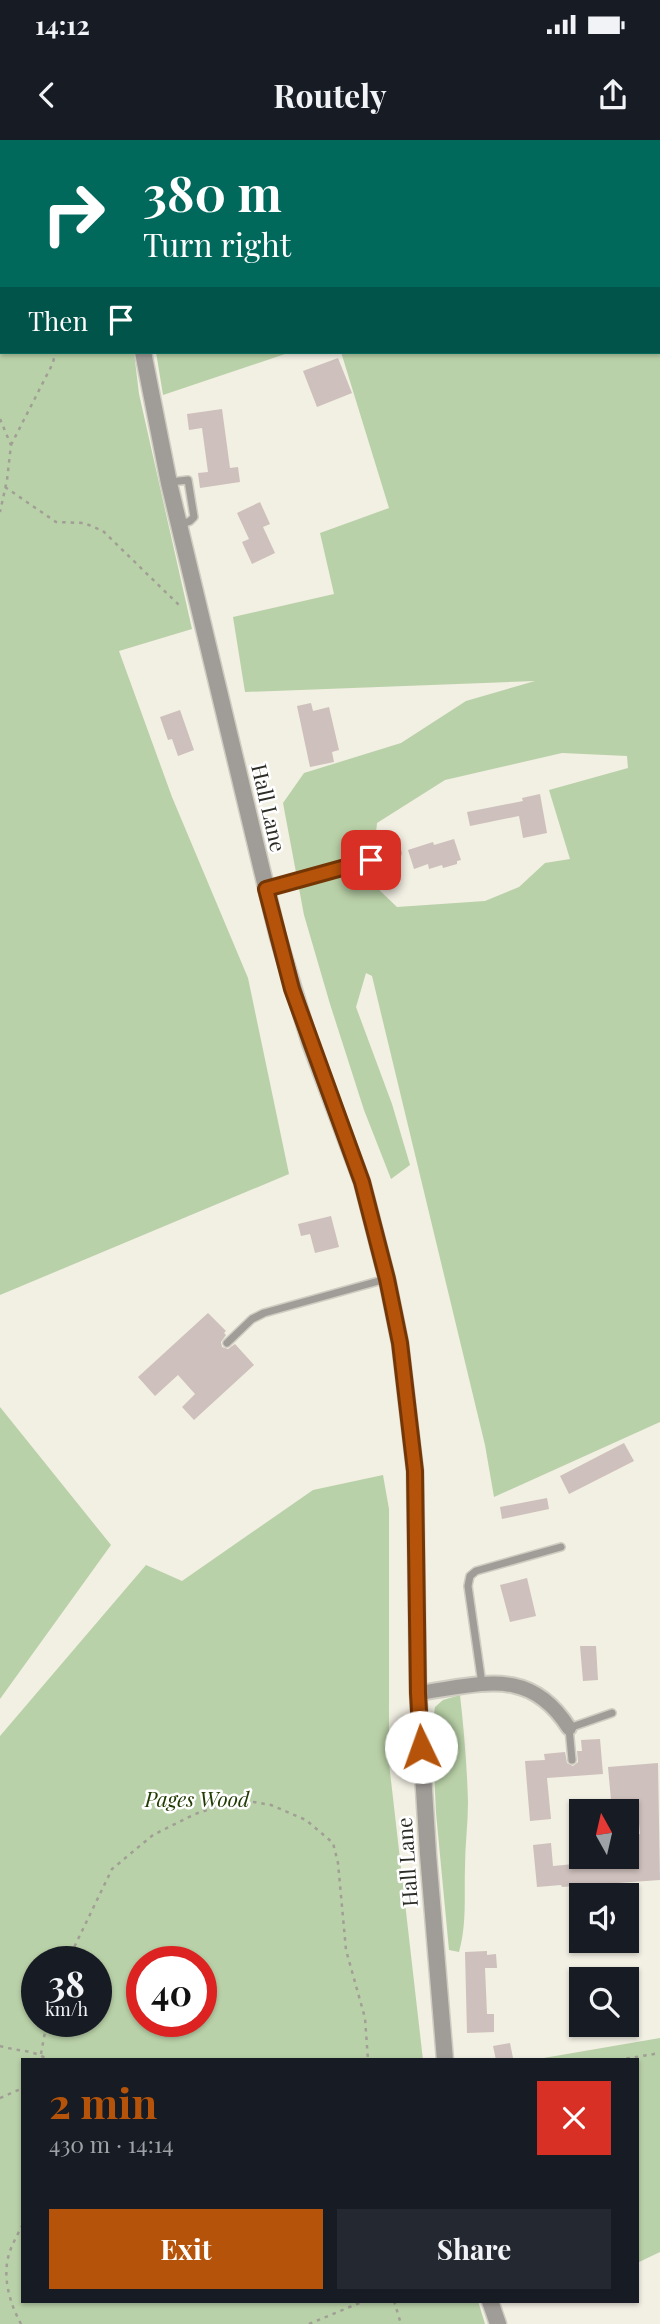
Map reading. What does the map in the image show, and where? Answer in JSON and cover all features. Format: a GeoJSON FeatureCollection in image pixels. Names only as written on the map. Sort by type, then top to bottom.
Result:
{"type":"FeatureCollection","features":[{"type":"Feature","properties":{"kind":"street","name":"Hall Lane"},"geometry":{"type":"LineString","coordinates":[[144,354],[169,482],[266,889],[292,989],[362,1182],[400,1343],[415,1471],[418,1693],[445,2058]]}},
{"type":"Feature","properties":{"kind":"street"},"geometry":{"type":"LineString","coordinates":[[418,1693],[482,1684],[508,1684],[526,1688],[557,1710],[569,1728]]}},
{"type":"Feature","properties":{"kind":"street"},"geometry":{"type":"LineString","coordinates":[[491,2303],[498,2324]]}},
{"type":"Feature","properties":{"kind":"lane"},"geometry":{"type":"LineString","coordinates":[[266,889],[397,853]]}},
{"type":"Feature","properties":{"kind":"lane"},"geometry":{"type":"LineString","coordinates":[[227,1342],[252,1319],[264,1313],[387,1279]]}},
{"type":"Feature","properties":{"kind":"lane"},"geometry":{"type":"LineString","coordinates":[[482,1684],[468,1586],[470,1576],[476,1571],[561,1547]]}},
{"type":"Feature","properties":{"kind":"lane"},"geometry":{"type":"LineString","coordinates":[[572,1760],[569,1728],[612,1713]]}},
{"type":"Feature","properties":{"kind":"path"},"geometry":{"type":"LineString","coordinates":[[0,512],[10,445],[53,363],[55,354]]}},
{"type":"Feature","properties":{"kind":"path"},"geometry":{"type":"LineString","coordinates":[[0,419],[10,445]]}},
{"type":"Feature","properties":{"kind":"path"},"geometry":{"type":"LineString","coordinates":[[5,487],[56,522],[85,523],[103,531],[188,614],[200,612]]}},
{"type":"Feature","properties":{"kind":"path"},"geometry":{"type":"LineString","coordinates":[[75,1946],[112,1869],[153,1835],[195,1814],[232,1802],[248,1801],[271,1805],[306,1820],[333,1843],[338,1863],[346,1950],[365,2018],[369,2058]]}},
{"type":"Feature","properties":{"kind":"path"},"geometry":{"type":"LineString","coordinates":[[37,2058],[44,2037]]}},
{"type":"Feature","properties":{"kind":"path"},"geometry":{"type":"LineString","coordinates":[[0,2046],[40,2054],[45,2058]]}},
{"type":"Feature","properties":{"kind":"path"},"geometry":{"type":"LineString","coordinates":[[630,2058],[660,2053]]}},
{"type":"Feature","properties":{"kind":"path"},"geometry":{"type":"LineString","coordinates":[[0,2098],[21,2089]]}},
{"type":"Feature","properties":{"kind":"path"},"geometry":{"type":"LineString","coordinates":[[21,2228],[9,2255],[7,2272],[8,2289],[21,2324]]}},
{"type":"Feature","properties":{"kind":"path"},"geometry":{"type":"LineString","coordinates":[[309,2324],[359,2303]]}},
{"type":"Feature","properties":{"kind":"path"},"geometry":{"type":"LineString","coordinates":[[395,2303],[401,2324]]}},
{"type":"Feature","properties":{"kind":"green space"},"geometry":{"type":"Polygon","coordinates":[[[0,354],[134,354],[139,394],[192,629],[119,651],[172,797],[248,978],[289,1174],[0,1295],[0,354]]]}},
{"type":"Feature","properties":{"kind":"green space"},"geometry":{"type":"Polygon","coordinates":[[[156,354],[285,354],[163,395],[156,354]]]}},
{"type":"Feature","properties":{"kind":"green space"},"geometry":{"type":"Polygon","coordinates":[[[342,354],[660,354],[660,1422],[494,1497],[485,1445],[372,976],[366,973],[356,1007],[392,1104],[410,1165],[391,1179],[364,1110],[304,915],[283,803],[304,773],[401,743],[466,701],[535,681],[245,692],[233,617],[334,594],[320,533],[389,508],[342,354]],[[562,753],[445,780],[377,823],[371,882],[397,907],[485,901],[519,887],[545,863],[570,859],[549,790],[628,768],[627,756],[562,753]]]}},
{"type":"Feature","properties":{"kind":"green space"},"geometry":{"type":"Polygon","coordinates":[[[0,1407],[111,1545],[0,1699],[0,1407]]]}},
{"type":"Feature","properties":{"kind":"green space","name":"Pages Wood"},"geometry":{"type":"Polygon","coordinates":[[[383,1475],[389,1509],[389,1763],[423,2058],[21,2058],[21,2303],[479,2303],[485,2324],[0,2324],[0,1736],[146,1565],[182,1581],[313,1490],[383,1475]]]}},
{"type":"Feature","properties":{"kind":"green space"},"geometry":{"type":"Polygon","coordinates":[[[460,1695],[468,1802],[464,1920],[459,1952],[449,1950],[436,1813],[432,1728],[435,1707],[443,1700],[460,1695]]]}},
{"type":"Feature","properties":{"kind":"green space"},"geometry":{"type":"Polygon","coordinates":[[[660,2038],[660,2252],[639,2262],[639,2058],[544,2058],[660,2038]]]}},
{"type":"Feature","properties":{"kind":"building"},"geometry":{"type":"Polygon","coordinates":[[[338,358],[352,393],[317,407],[303,371],[338,358]]]}},
{"type":"Feature","properties":{"kind":"building"},"geometry":{"type":"Polygon","coordinates":[[[222,409],[230,468],[238,467],[240,482],[200,488],[198,473],[208,472],[202,428],[189,430],[187,414],[222,409]]]}},
{"type":"Feature","properties":{"kind":"building"},"geometry":{"type":"Polygon","coordinates":[[[260,502],[270,524],[263,527],[275,553],[252,564],[242,542],[249,539],[237,513],[260,502]]]}},
{"type":"Feature","properties":{"kind":"building"},"geometry":{"type":"Polygon","coordinates":[[[311,703],[313,711],[329,707],[339,750],[332,752],[334,762],[310,767],[297,706],[311,703]]]}},
{"type":"Feature","properties":{"kind":"building"},"geometry":{"type":"Polygon","coordinates":[[[180,710],[194,750],[178,756],[172,739],[168,740],[160,717],[180,710]]]}},
{"type":"Feature","properties":{"kind":"building"},"geometry":{"type":"Polygon","coordinates":[[[540,794],[547,833],[523,838],[519,816],[470,826],[467,812],[523,801],[522,798],[540,794]]]}},
{"type":"Feature","properties":{"kind":"building"},"geometry":{"type":"Polygon","coordinates":[[[454,839],[461,860],[457,861],[457,864],[429,869],[428,864],[414,869],[408,850],[454,839]]]}},
{"type":"Feature","properties":{"kind":"building"},"geometry":{"type":"Polygon","coordinates":[[[331,1216],[339,1247],[315,1253],[310,1234],[301,1236],[298,1224],[331,1216]]]}},
{"type":"Feature","properties":{"kind":"building"},"geometry":{"type":"Polygon","coordinates":[[[208,1313],[226,1331],[221,1342],[222,1347],[228,1349],[235,1344],[254,1365],[194,1420],[182,1407],[195,1394],[178,1375],[155,1396],[138,1377],[208,1313]]]}},
{"type":"Feature","properties":{"kind":"building"},"geometry":{"type":"Polygon","coordinates":[[[624,1443],[634,1461],[569,1494],[560,1476],[624,1443]]]}},
{"type":"Feature","properties":{"kind":"building"},"geometry":{"type":"Polygon","coordinates":[[[547,1498],[549,1509],[502,1519],[500,1507],[547,1498]]]}},
{"type":"Feature","properties":{"kind":"building"},"geometry":{"type":"Polygon","coordinates":[[[527,1578],[536,1616],[510,1622],[500,1585],[527,1578]]]}},
{"type":"Feature","properties":{"kind":"building"},"geometry":{"type":"Polygon","coordinates":[[[580,1646],[596,1646],[598,1680],[583,1681],[580,1646]]]}},
{"type":"Feature","properties":{"kind":"building"},"geometry":{"type":"Polygon","coordinates":[[[600,1739],[603,1774],[547,1778],[551,1819],[530,1821],[525,1761],[545,1760],[544,1754],[565,1752],[567,1763],[573,1766],[578,1762],[577,1751],[582,1751],[581,1740],[600,1739]]]}},
{"type":"Feature","properties":{"kind":"building"},"geometry":{"type":"Polygon","coordinates":[[[658,1763],[660,1880],[569,1883],[569,1886],[537,1887],[533,1845],[551,1843],[553,1866],[569,1864],[569,1869],[639,1869],[639,1799],[611,1799],[608,1767],[658,1763]]]}},
{"type":"Feature","properties":{"kind":"building"},"geometry":{"type":"Polygon","coordinates":[[[487,1951],[487,1955],[496,1954],[497,1968],[485,1968],[487,2014],[494,2014],[494,2032],[467,2033],[465,1952],[487,1951]]]}},
{"type":"Feature","properties":{"kind":"building"},"geometry":{"type":"Polygon","coordinates":[[[510,2043],[513,2058],[496,2058],[493,2046],[510,2043]]]}},
{"type":"Feature","properties":{"kind":"route"},"geometry":{"type":"LineString","coordinates":[[371,860],[266,889],[292,989],[362,1182],[400,1343],[415,1471],[421,1747]]}}]}
